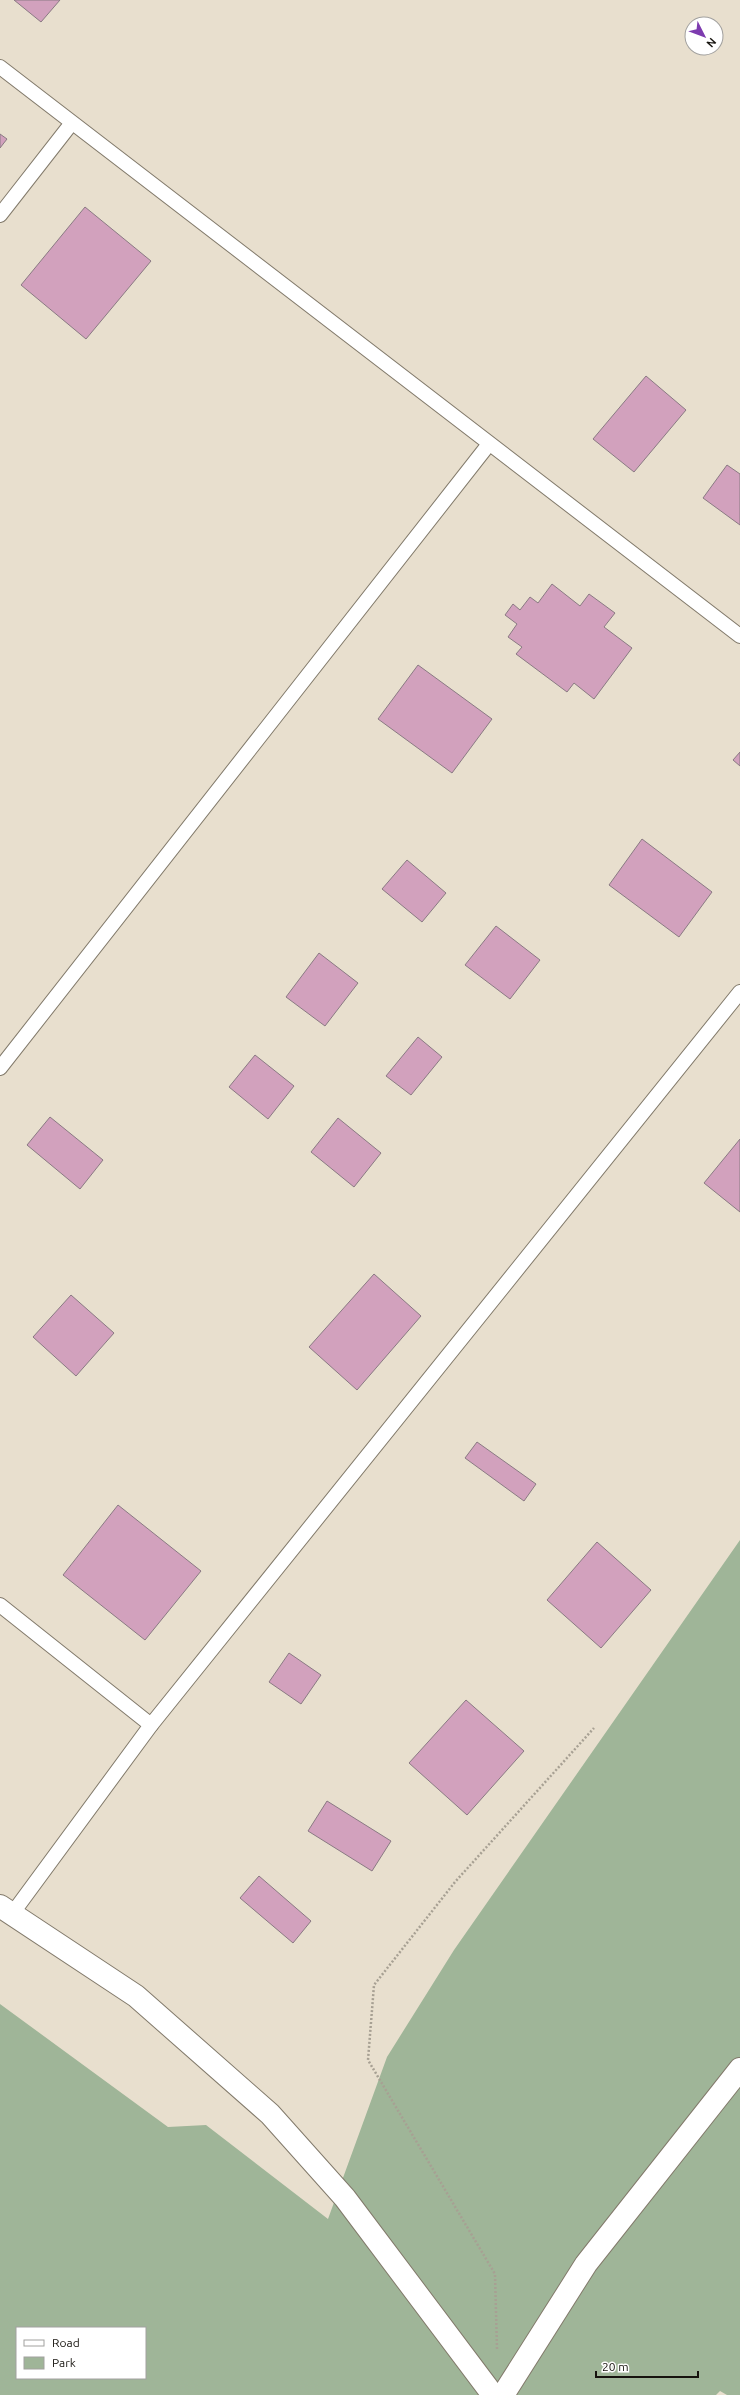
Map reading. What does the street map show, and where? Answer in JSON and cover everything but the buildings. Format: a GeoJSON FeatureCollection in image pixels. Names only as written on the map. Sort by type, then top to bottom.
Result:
{"type":"FeatureCollection","features":[{"type":"Feature","properties":{"kind":"street"},"geometry":{"type":"LineString","coordinates":[[6,1910],[136,1996],[270,2114],[345,2198],[492,2395]]}},
{"type":"Feature","properties":{"kind":"street"},"geometry":{"type":"LineString","coordinates":[[503,2395],[586,2264],[740,2069]]}},
{"type":"Feature","properties":{"kind":"lane"},"geometry":{"type":"LineString","coordinates":[[0,67],[71,124],[740,636]]}},
{"type":"Feature","properties":{"kind":"lane"},"geometry":{"type":"LineString","coordinates":[[0,215],[71,124]]}},
{"type":"Feature","properties":{"kind":"lane"},"geometry":{"type":"LineString","coordinates":[[0,1068],[488,444]]}},
{"type":"Feature","properties":{"kind":"lane"},"geometry":{"type":"LineString","coordinates":[[6,1910],[151,1725],[740,992]]}},
{"type":"Feature","properties":{"kind":"lane"},"geometry":{"type":"LineString","coordinates":[[0,1605],[151,1725]]}},
{"type":"Feature","properties":{"kind":"path"},"geometry":{"type":"LineString","coordinates":[[497,2357],[495,2274],[368,2060],[374,1985],[455,1882],[594,1728]]}},
{"type":"Feature","properties":{"kind":"green space"},"geometry":{"type":"Polygon","coordinates":[[[740,1540],[740,2395],[727,2395],[720,2391],[716,2395],[0,2395],[0,2004],[168,2127],[206,2125],[328,2219],[387,2057],[454,1950],[740,1540]]]}}]}
